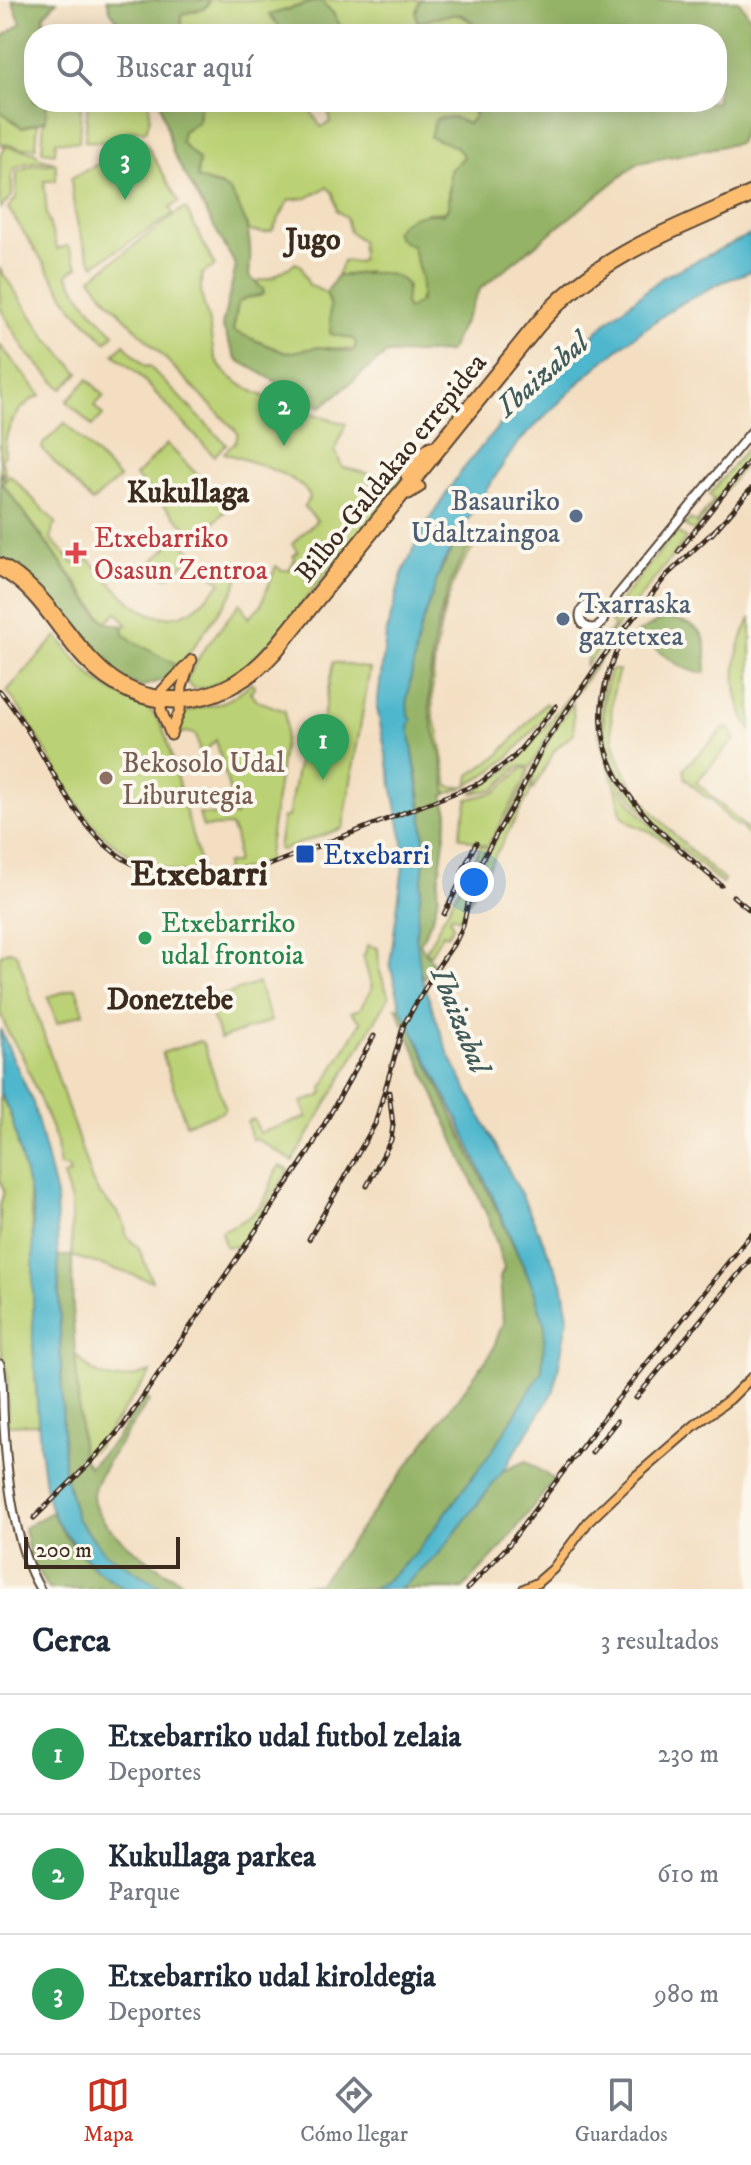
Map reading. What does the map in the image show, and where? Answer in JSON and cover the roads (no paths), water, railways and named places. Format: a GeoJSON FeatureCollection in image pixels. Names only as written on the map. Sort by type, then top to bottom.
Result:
{"type":"FeatureCollection","features":[{"type":"Feature","properties":{"kind":"highway","name":"Bilbo-Galdakao errepidea"},"geometry":{"type":"LineString","coordinates":[[415,482],[405,474],[405,467],[458,419],[546,310],[586,273],[639,242],[751,191]]}},
{"type":"Feature","properties":{"kind":"highway","name":"Bilbo-Galdakao errepidea"},"geometry":{"type":"LineString","coordinates":[[0,571],[33,596],[96,674],[121,690],[161,698],[226,693],[258,672],[276,654],[551,314],[577,288],[616,261],[751,198]]}},
{"type":"Feature","properties":{"kind":"highway","name":"Bilbo-Galdakao errepidea"},"geometry":{"type":"LineString","coordinates":[[184,697],[230,683],[262,659],[415,482]]}},
{"type":"Feature","properties":{"kind":"highway","name":"Bilbo-Galdakao errepidea"},"geometry":{"type":"LineString","coordinates":[[0,563],[38,591],[81,648],[107,674],[142,694]]}},
{"type":"Feature","properties":{"kind":"highway"},"geometry":{"type":"LineString","coordinates":[[192,660],[184,697],[171,735],[163,714],[163,688],[192,660]]}},
{"type":"Feature","properties":{"kind":"highway"},"geometry":{"type":"LineString","coordinates":[[169,682],[184,697]]}},
{"type":"Feature","properties":{"kind":"highway"},"geometry":{"type":"LineString","coordinates":[[169,682],[142,694],[163,714],[177,716]]}},
{"type":"Feature","properties":{"kind":"main road"},"geometry":{"type":"LineString","coordinates":[[524,1589],[537,1583],[553,1569],[579,1533],[619,1492],[751,1378]]}},
{"type":"Feature","properties":{"kind":"street"},"geometry":{"type":"LineString","coordinates":[[616,597],[599,607],[585,607],[580,616],[582,622],[587,627],[595,628],[602,622],[616,597],[751,432]]}},
{"type":"Feature","properties":{"kind":"street"},"geometry":{"type":"LineString","coordinates":[[599,607],[604,617]]}},
{"type":"Feature","properties":{"kind":"street"},"geometry":{"type":"LineString","coordinates":[[0,1364],[6,1448],[20,1538],[27,1565],[40,1589]]}},
{"type":"Feature","properties":{"kind":"water"},"geometry":{"type":"Polygon","coordinates":[[[751,234],[751,271],[676,306],[624,344],[588,374],[517,444],[480,499],[442,565],[419,633],[407,699],[408,715],[412,720],[409,726],[425,853],[416,933],[421,976],[449,1055],[524,1200],[562,1282],[568,1316],[554,1391],[503,1471],[437,1556],[407,1583],[400,1589],[371,1589],[385,1582],[415,1554],[495,1447],[542,1371],[545,1325],[533,1287],[459,1122],[401,1008],[390,964],[405,851],[377,708],[386,635],[402,574],[424,528],[459,474],[508,415],[610,319],[663,277],[751,234]]]}},
{"type":"Feature","properties":{"kind":"water"},"geometry":{"type":"Polygon","coordinates":[[[0,1029],[33,1103],[56,1196],[64,1469],[76,1518],[104,1552],[164,1589],[125,1589],[95,1569],[58,1524],[47,1499],[33,1344],[33,1209],[11,1115],[0,1093],[0,1029]]]}},
{"type":"Feature","properties":{"kind":"railway"},"geometry":{"type":"LineString","coordinates":[[678,552],[751,459]]}},
{"type":"Feature","properties":{"kind":"railway"},"geometry":{"type":"LineString","coordinates":[[712,534],[751,489]]}},
{"type":"Feature","properties":{"kind":"railway"},"geometry":{"type":"LineString","coordinates":[[309,1239],[375,1124],[404,1024],[457,939],[463,926],[475,872],[544,744],[603,657],[666,576],[718,527]]}},
{"type":"Feature","properties":{"kind":"railway"},"geometry":{"type":"LineString","coordinates":[[618,648],[605,688],[602,723],[608,755],[622,784],[641,811],[721,885]]}},
{"type":"Feature","properties":{"kind":"railway"},"geometry":{"type":"LineString","coordinates":[[0,691],[80,816],[102,841],[129,862],[163,876],[206,882]]}},
{"type":"Feature","properties":{"kind":"railway"},"geometry":{"type":"LineString","coordinates":[[254,871],[480,783],[515,756],[556,706]]}},
{"type":"Feature","properties":{"kind":"railway"},"geometry":{"type":"LineString","coordinates":[[462,872],[476,843]]}},
{"type":"Feature","properties":{"kind":"railway"},"geometry":{"type":"LineString","coordinates":[[444,914],[466,871]]}},
{"type":"Feature","properties":{"kind":"railway"},"geometry":{"type":"LineString","coordinates":[[733,896],[751,911]]}},
{"type":"Feature","properties":{"kind":"railway"},"geometry":{"type":"LineString","coordinates":[[34,1518],[123,1426],[307,1155],[374,1036]]}},
{"type":"Feature","properties":{"kind":"railway"},"geometry":{"type":"LineString","coordinates":[[367,1186],[391,1140],[393,1125],[389,1092]]}},
{"type":"Feature","properties":{"kind":"railway"},"geometry":{"type":"LineString","coordinates":[[467,1589],[507,1547],[610,1409],[751,1234]]}},
{"type":"Feature","properties":{"kind":"railway"},"geometry":{"type":"LineString","coordinates":[[636,1398],[751,1259]]}},
{"type":"Feature","properties":{"kind":"railway"},"geometry":{"type":"LineString","coordinates":[[592,1452],[617,1421]]}},
{"type":"Feature","properties":{"kind":"place","name":"Etxebarriko udal kiroldegia"},"geometry":{"type":"Point","coordinates":[125,200]}},
{"type":"Feature","properties":{"kind":"place","name":"Kukullaga parkea"},"geometry":{"type":"Point","coordinates":[284,446]}},
{"type":"Feature","properties":{"kind":"place","name":"Basauriko Udaltzaingoa"},"geometry":{"type":"Point","coordinates":[576,516]}},
{"type":"Feature","properties":{"kind":"place","name":"Etxebarriko Osasun Zentroa"},"geometry":{"type":"Point","coordinates":[76,553]}},
{"type":"Feature","properties":{"kind":"place","name":"Txarraska gaztetxea"},"geometry":{"type":"Point","coordinates":[563,619]}},
{"type":"Feature","properties":{"kind":"place","name":"Bekosolo Udal Liburutegia"},"geometry":{"type":"Point","coordinates":[106,778]}},
{"type":"Feature","properties":{"kind":"place","name":"Etxebarriko udal futbol zelaia"},"geometry":{"type":"Point","coordinates":[323,780]}},
{"type":"Feature","properties":{"kind":"place","name":"Etxebarri"},"geometry":{"type":"Point","coordinates":[305,854]}},
{"type":"Feature","properties":{"kind":"place","name":"Etxebarriko udal frontoia"},"geometry":{"type":"Point","coordinates":[145,938]}},
{"type":"Feature","properties":{"kind":"district","name":"Jugo"},"geometry":{"type":"Point","coordinates":[313,239]}},
{"type":"Feature","properties":{"kind":"district","name":"Kukullaga"},"geometry":{"type":"Point","coordinates":[188,492]}},
{"type":"Feature","properties":{"kind":"district","name":"Etxebarri"},"geometry":{"type":"Point","coordinates":[199,872]}},
{"type":"Feature","properties":{"kind":"district","name":"Doneztebe"},"geometry":{"type":"Point","coordinates":[170,999]}},
{"type":"Feature","properties":{"kind":"water label","name":"Ibaizabal"},"geometry":{"type":"Point","coordinates":[542,374]}},
{"type":"Feature","properties":{"kind":"water label","name":"Ibaizabal"},"geometry":{"type":"Point","coordinates":[461,1020]}}]}
